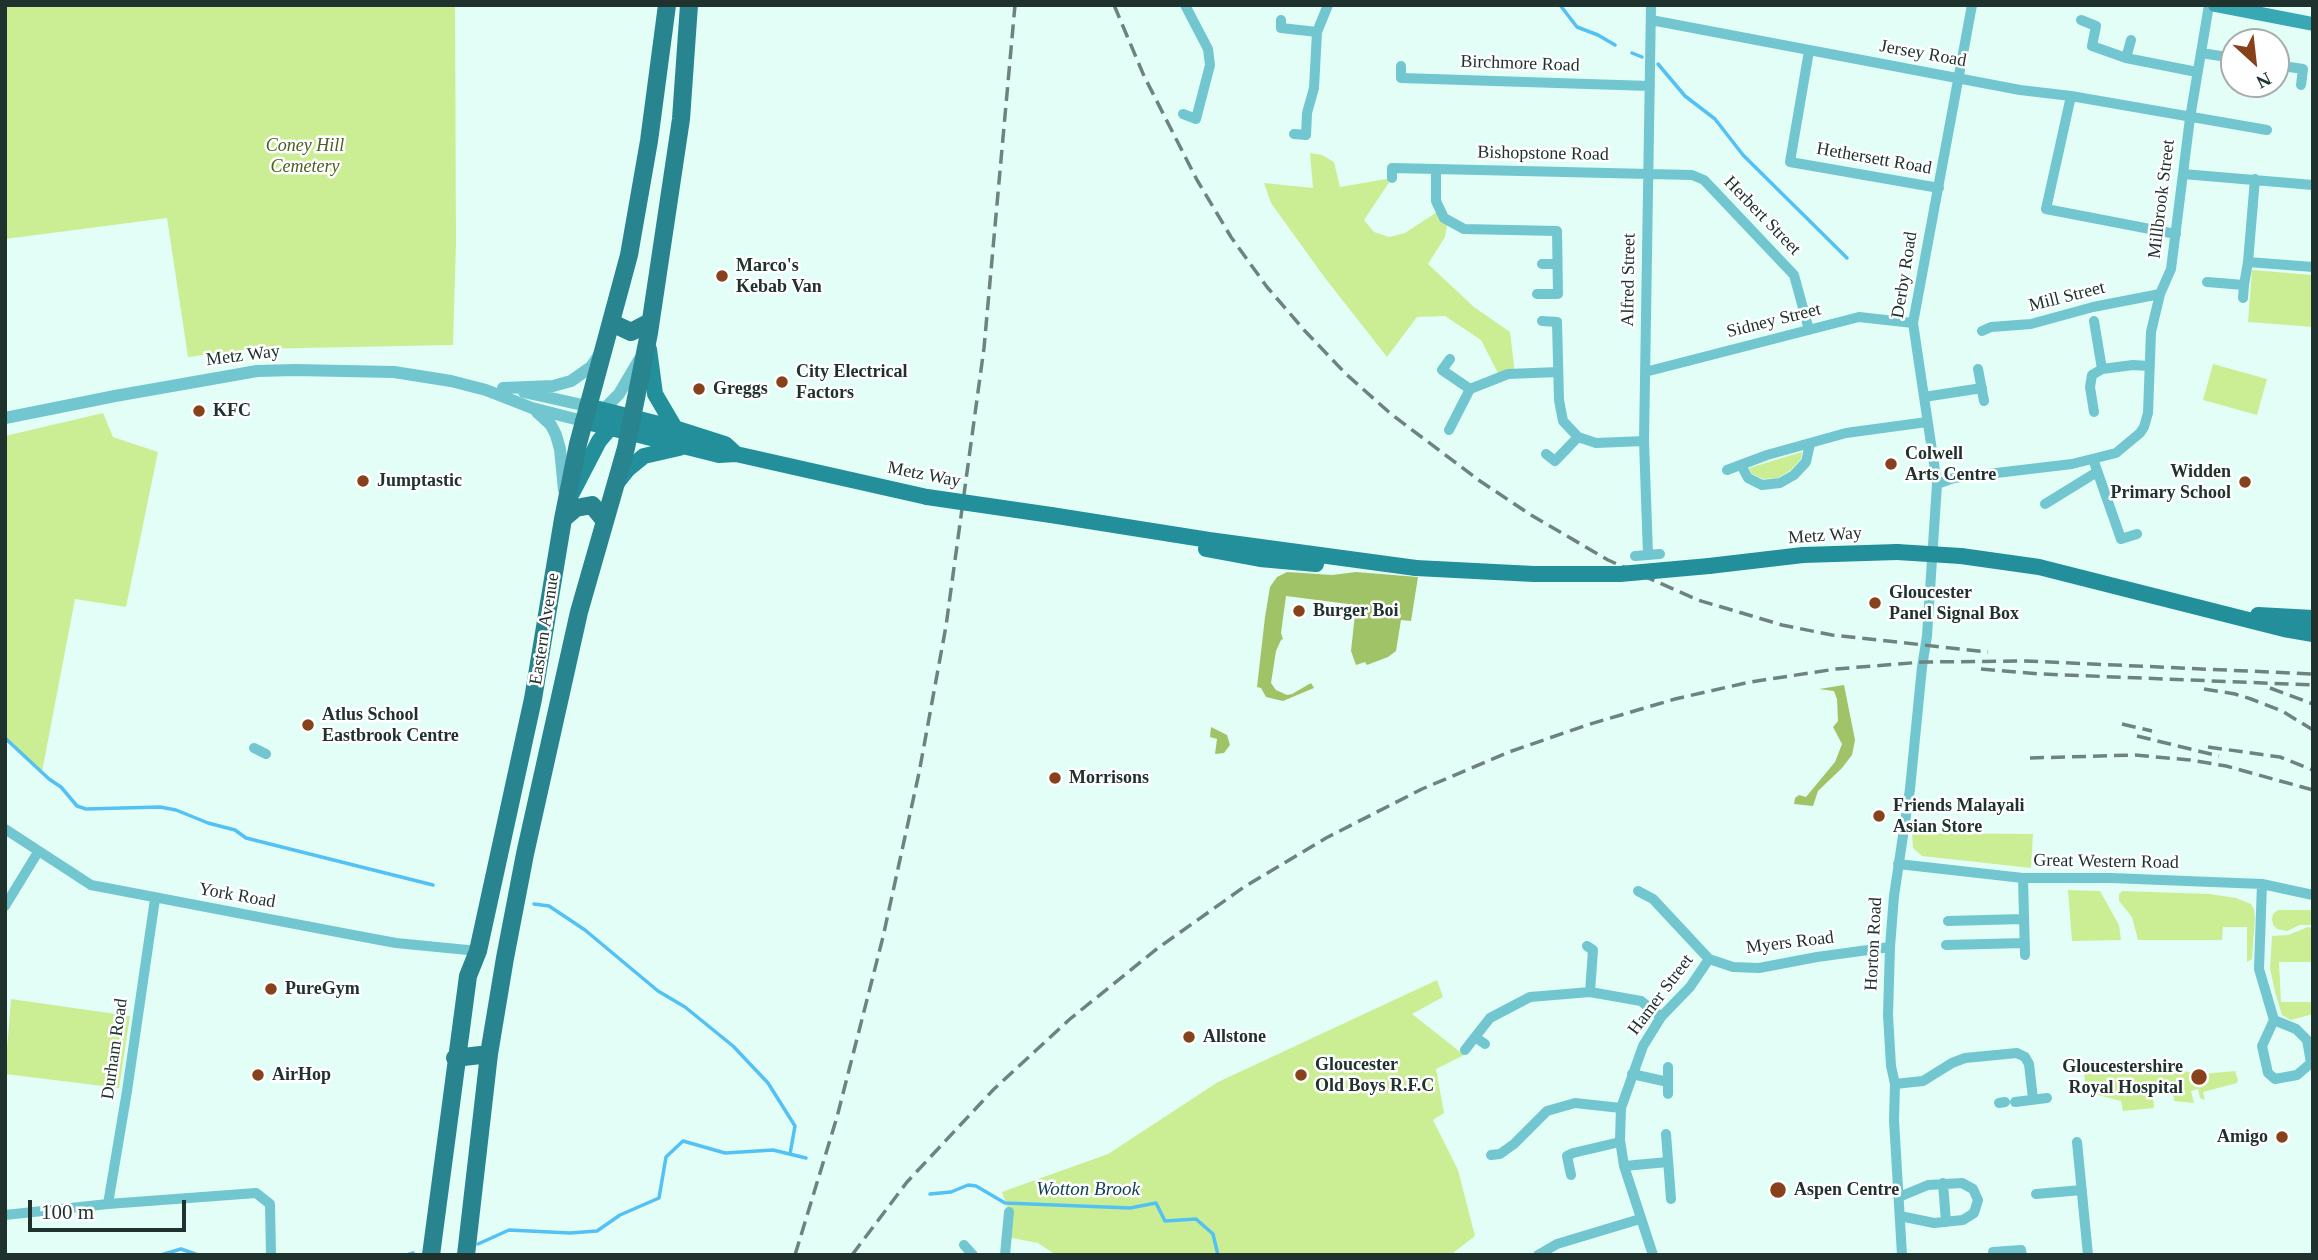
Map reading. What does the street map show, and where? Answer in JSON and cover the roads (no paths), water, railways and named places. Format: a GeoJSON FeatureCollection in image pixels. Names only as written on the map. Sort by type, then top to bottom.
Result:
{"type":"FeatureCollection","features":[{"type":"Feature","properties":{"kind":"highway","name":"Eastern Avenue"},"geometry":{"type":"LineString","coordinates":[[431,1255],[455,1058],[468,976],[478,951],[540,666],[564,514],[585,413],[629,255],[667,5]]}},
{"type":"Feature","properties":{"kind":"highway","name":"Eastern Avenue"},"geometry":{"type":"LineString","coordinates":[[466,1255],[489,1054],[505,958],[553,723],[579,612],[631,425],[649,328],[681,119],[690,5]]}},
{"type":"Feature","properties":{"kind":"highway"},"geometry":{"type":"LineString","coordinates":[[612,323],[631,332],[649,328]]}},
{"type":"Feature","properties":{"kind":"highway"},"geometry":{"type":"LineString","coordinates":[[564,514],[592,505],[605,520]]}},
{"type":"Feature","properties":{"kind":"highway"},"geometry":{"type":"LineString","coordinates":[[478,951],[505,958]]}},
{"type":"Feature","properties":{"kind":"highway"},"geometry":{"type":"LineString","coordinates":[[455,1058],[489,1054]]}},
{"type":"Feature","properties":{"kind":"main road"},"geometry":{"type":"LineString","coordinates":[[2215,5],[2313,24]]}},
{"type":"Feature","properties":{"kind":"main road"},"geometry":{"type":"LineString","coordinates":[[649,328],[655,394],[675,428]]}},
{"type":"Feature","properties":{"kind":"main road","name":"Metz Way"},"geometry":{"type":"LineString","coordinates":[[585,413],[605,410],[631,425],[688,447],[719,455],[736,454],[927,497],[1416,568],[1534,574],[1620,574],[1803,555],[1897,552],[1961,556],[2039,567],[2313,634]]}},
{"type":"Feature","properties":{"kind":"main road","name":"Metz Way"},"geometry":{"type":"LineString","coordinates":[[585,413],[610,428]]}},
{"type":"Feature","properties":{"kind":"main road"},"geometry":{"type":"LineString","coordinates":[[564,514],[585,467],[610,428],[631,425]]}},
{"type":"Feature","properties":{"kind":"main road","name":"Metz Way"},"geometry":{"type":"LineString","coordinates":[[631,425],[675,428],[725,444],[736,454]]}},
{"type":"Feature","properties":{"kind":"main road"},"geometry":{"type":"LineString","coordinates":[[616,484],[628,469],[645,456],[688,447]]}},
{"type":"Feature","properties":{"kind":"main road","name":"Metz Way"},"geometry":{"type":"LineString","coordinates":[[2232,614],[2313,618]]}},
{"type":"Feature","properties":{"kind":"street"},"geometry":{"type":"LineString","coordinates":[[1183,114],[1201,121],[1210,65],[1208,49],[1185,5]]}},
{"type":"Feature","properties":{"kind":"street"},"geometry":{"type":"LineString","coordinates":[[1294,134],[1306,135],[1307,113],[1314,89],[1317,32],[1328,5]]}},
{"type":"Feature","properties":{"kind":"street","name":"Alfred Street"},"geometry":{"type":"LineString","coordinates":[[1634,556],[1654,554],[1644,441],[1651,5]]}},
{"type":"Feature","properties":{"kind":"street","name":"Derby Road"},"geometry":{"type":"LineString","coordinates":[[1927,636],[1937,484],[1913,323],[1972,5]]}},
{"type":"Feature","properties":{"kind":"street","name":"Millbrook Street"},"geometry":{"type":"LineString","coordinates":[[1937,484],[1954,478],[2072,464],[2116,453],[2140,433],[2144,426],[2148,414],[2151,332],[2160,294],[2171,269],[2190,118],[2209,5]]}},
{"type":"Feature","properties":{"kind":"street"},"geometry":{"type":"LineString","coordinates":[[1282,20],[1281,28],[1317,32]]}},
{"type":"Feature","properties":{"kind":"street","name":"Jersey Road"},"geometry":{"type":"LineString","coordinates":[[1651,20],[2020,90],[2071,96],[2267,130]]}},
{"type":"Feature","properties":{"kind":"street"},"geometry":{"type":"LineString","coordinates":[[2081,20],[2096,26],[2092,46],[2126,58],[2197,72]]}},
{"type":"Feature","properties":{"kind":"street"},"geometry":{"type":"LineString","coordinates":[[2126,58],[2132,40]]}},
{"type":"Feature","properties":{"kind":"street","name":"Hethersett Road"},"geometry":{"type":"LineString","coordinates":[[1809,51],[1790,162],[1939,188]]}},
{"type":"Feature","properties":{"kind":"street"},"geometry":{"type":"LineString","coordinates":[[2202,52],[2220,55]]}},
{"type":"Feature","properties":{"kind":"street","name":"Birchmore Road"},"geometry":{"type":"LineString","coordinates":[[1401,66],[1401,78],[1650,86]]}},
{"type":"Feature","properties":{"kind":"street"},"geometry":{"type":"LineString","coordinates":[[2290,67],[2304,69],[2301,85]]}},
{"type":"Feature","properties":{"kind":"street"},"geometry":{"type":"LineString","coordinates":[[2071,96],[2046,209],[2176,234]]}},
{"type":"Feature","properties":{"kind":"street","name":"Bishopstone Road"},"geometry":{"type":"LineString","coordinates":[[1392,178],[1392,168],[1649,174]]}},
{"type":"Feature","properties":{"kind":"street"},"geometry":{"type":"LineString","coordinates":[[1436,169],[1436,201],[1444,218],[1464,229],[1557,231],[1558,294],[1536,294]]}},
{"type":"Feature","properties":{"kind":"street","name":"Herbert Street"},"geometry":{"type":"LineString","coordinates":[[1649,174],[1692,175],[1704,180],[1794,275],[1809,330]]}},
{"type":"Feature","properties":{"kind":"street"},"geometry":{"type":"LineString","coordinates":[[2183,174],[2313,185]]}},
{"type":"Feature","properties":{"kind":"street"},"geometry":{"type":"LineString","coordinates":[[2243,298],[2255,179]]}},
{"type":"Feature","properties":{"kind":"street"},"geometry":{"type":"LineString","coordinates":[[2248,262],[2313,267]]}},
{"type":"Feature","properties":{"kind":"street"},"geometry":{"type":"LineString","coordinates":[[1542,264],[1558,264]]}},
{"type":"Feature","properties":{"kind":"street"},"geometry":{"type":"LineString","coordinates":[[2207,282],[2244,285]]}},
{"type":"Feature","properties":{"kind":"street","name":"Mill Street"},"geometry":{"type":"LineString","coordinates":[[1982,331],[1991,327],[2057,319],[2093,307],[2160,294]]}},
{"type":"Feature","properties":{"kind":"street","name":"Sidney Street"},"geometry":{"type":"LineString","coordinates":[[1645,372],[1859,317],[1913,323]]}},
{"type":"Feature","properties":{"kind":"street"},"geometry":{"type":"LineString","coordinates":[[1542,321],[1557,322],[1559,400],[1563,421],[1578,437],[1596,443],[1644,441]]}},
{"type":"Feature","properties":{"kind":"street"},"geometry":{"type":"LineString","coordinates":[[2094,321],[2102,369]]}},
{"type":"Feature","properties":{"kind":"street"},"geometry":{"type":"LineString","coordinates":[[605,410],[630,379],[649,328]]}},
{"type":"Feature","properties":{"kind":"street"},"geometry":{"type":"LineString","coordinates":[[503,388],[553,386],[571,382],[591,367],[604,348]]}},
{"type":"Feature","properties":{"kind":"street"},"geometry":{"type":"LineString","coordinates":[[1450,359],[1442,370],[1470,389]]}},
{"type":"Feature","properties":{"kind":"street"},"geometry":{"type":"LineString","coordinates":[[2094,412],[2090,387],[2092,375],[2102,369],[2149,366]]}},
{"type":"Feature","properties":{"kind":"street"},"geometry":{"type":"LineString","coordinates":[[1979,369],[1984,401]]}},
{"type":"Feature","properties":{"kind":"street","name":"Metz Way"},"geometry":{"type":"LineString","coordinates":[[5,418],[257,371],[394,372],[451,381],[486,390],[532,408],[585,413]]}},
{"type":"Feature","properties":{"kind":"street"},"geometry":{"type":"LineString","coordinates":[[1450,430],[1470,389],[1508,374],[1558,372]]}},
{"type":"Feature","properties":{"kind":"street","name":"Metz Way"},"geometry":{"type":"LineString","coordinates":[[486,390],[503,388],[585,413]]}},
{"type":"Feature","properties":{"kind":"street"},"geometry":{"type":"LineString","coordinates":[[1924,397],[1982,388]]}},
{"type":"Feature","properties":{"kind":"street"},"geometry":{"type":"LineString","coordinates":[[532,408],[551,425],[559,443],[564,514]]}},
{"type":"Feature","properties":{"kind":"street"},"geometry":{"type":"LineString","coordinates":[[1727,470],[1767,455],[1846,433],[1927,422]]}},
{"type":"Feature","properties":{"kind":"street"},"geometry":{"type":"LineString","coordinates":[[1546,454],[1555,461],[1578,437]]}},
{"type":"Feature","properties":{"kind":"street"},"geometry":{"type":"LineString","coordinates":[[1741,465],[1748,478],[1762,485],[1780,483],[1794,475],[1806,462],[1810,444]]}},
{"type":"Feature","properties":{"kind":"street"},"geometry":{"type":"LineString","coordinates":[[2093,459],[2121,539],[2137,534]]}},
{"type":"Feature","properties":{"kind":"street"},"geometry":{"type":"LineString","coordinates":[[2045,504],[2097,472]]}},
{"type":"Feature","properties":{"kind":"street","name":"Horton Road"},"geometry":{"type":"LineString","coordinates":[[1902,1255],[1894,1120],[1895,1084],[1891,1066],[1888,1015],[1898,864],[1912,776],[1927,636]]}},
{"type":"Feature","properties":{"kind":"street"},"geometry":{"type":"LineString","coordinates":[[254,748],[266,754]]}},
{"type":"Feature","properties":{"kind":"street","name":"York Road"},"geometry":{"type":"LineString","coordinates":[[5,829],[91,885],[396,943],[478,951]]}},
{"type":"Feature","properties":{"kind":"street"},"geometry":{"type":"LineString","coordinates":[[5,906],[38,852]]}},
{"type":"Feature","properties":{"kind":"street","name":"Great Western Road"},"geometry":{"type":"LineString","coordinates":[[1898,864],[2023,878],[2112,878],[2262,884],[2313,895]]}},
{"type":"Feature","properties":{"kind":"street"},"geometry":{"type":"LineString","coordinates":[[1946,945],[2025,949],[2023,878]]}},
{"type":"Feature","properties":{"kind":"street"},"geometry":{"type":"LineString","coordinates":[[2262,884],[2259,969],[2274,1020],[2262,1046],[2268,1073],[2274,1079],[2297,1075],[2311,1063],[2307,1040],[2296,1029],[2274,1020]]}},
{"type":"Feature","properties":{"kind":"street"},"geometry":{"type":"LineString","coordinates":[[1638,891],[1653,900],[1709,959]]}},
{"type":"Feature","properties":{"kind":"street","name":"Durham Road"},"geometry":{"type":"LineString","coordinates":[[108,1204],[155,899]]}},
{"type":"Feature","properties":{"kind":"street"},"geometry":{"type":"LineString","coordinates":[[1948,921],[2023,919]]}},
{"type":"Feature","properties":{"kind":"street","name":"Myers Road"},"geometry":{"type":"LineString","coordinates":[[1709,959],[1733,967],[1759,968],[1891,947]]}},
{"type":"Feature","properties":{"kind":"street"},"geometry":{"type":"LineString","coordinates":[[1590,992],[1594,950]]}},
{"type":"Feature","properties":{"kind":"street","name":"Hamer Street"},"geometry":{"type":"LineString","coordinates":[[1653,1255],[1624,1166],[1620,1142],[1621,1108],[1643,1046],[1661,1017],[1690,987],[1709,959]]}},
{"type":"Feature","properties":{"kind":"street"},"geometry":{"type":"LineString","coordinates":[[1465,1050],[1490,1018],[1530,997],[1590,992],[1641,1001],[1661,1017]]}},
{"type":"Feature","properties":{"kind":"street"},"geometry":{"type":"LineString","coordinates":[[1475,1037],[1485,1044]]}},
{"type":"Feature","properties":{"kind":"street"},"geometry":{"type":"LineString","coordinates":[[1895,1084],[1923,1081],[1965,1058],[2017,1054],[2025,1057],[2029,1064],[2034,1100]]}},
{"type":"Feature","properties":{"kind":"street"},"geometry":{"type":"LineString","coordinates":[[1632,1074],[1668,1088],[1668,1067]]}},
{"type":"Feature","properties":{"kind":"street"},"geometry":{"type":"LineString","coordinates":[[2006,1102],[2047,1098]]}},
{"type":"Feature","properties":{"kind":"street"},"geometry":{"type":"LineString","coordinates":[[1498,1157],[1547,1111],[1575,1102],[1621,1108]]}},
{"type":"Feature","properties":{"kind":"street"},"geometry":{"type":"LineString","coordinates":[[1665,1134],[1671,1199]]}},
{"type":"Feature","properties":{"kind":"street"},"geometry":{"type":"LineString","coordinates":[[1571,1175],[1567,1156],[1620,1142]]}},
{"type":"Feature","properties":{"kind":"street"},"geometry":{"type":"LineString","coordinates":[[2077,1142],[2088,1255]]}},
{"type":"Feature","properties":{"kind":"street"},"geometry":{"type":"LineString","coordinates":[[1624,1166],[1668,1162]]}},
{"type":"Feature","properties":{"kind":"street"},"geometry":{"type":"LineString","coordinates":[[1943,1183],[1946,1222]]}},
{"type":"Feature","properties":{"kind":"street"},"geometry":{"type":"LineString","coordinates":[[1899,1197],[1928,1185],[1943,1183],[1962,1184],[1973,1189],[1978,1200],[1974,1213],[1963,1220],[1921,1222],[1900,1216]]}},
{"type":"Feature","properties":{"kind":"street"},"geometry":{"type":"LineString","coordinates":[[2036,1194],[2082,1190]]}},
{"type":"Feature","properties":{"kind":"street"},"geometry":{"type":"LineString","coordinates":[[5,1215],[256,1192],[270,1205],[271,1255]]}},
{"type":"Feature","properties":{"kind":"street"},"geometry":{"type":"LineString","coordinates":[[1004,1255],[1009,1212]]}},
{"type":"Feature","properties":{"kind":"street"},"geometry":{"type":"LineString","coordinates":[[1538,1255],[1557,1244],[1640,1219]]}},
{"type":"Feature","properties":{"kind":"street"},"geometry":{"type":"LineString","coordinates":[[964,1245],[973,1255]]}},
{"type":"Feature","properties":{"kind":"street"},"geometry":{"type":"LineString","coordinates":[[1993,1255],[1993,1252],[2021,1250],[2022,1255]]}},
{"type":"Feature","properties":{"kind":"waterway"},"geometry":{"type":"LineString","coordinates":[[1560,5],[1577,27],[1615,45]]}},
{"type":"Feature","properties":{"kind":"waterway"},"geometry":{"type":"LineString","coordinates":[[1632,53],[1642,57]]}},
{"type":"Feature","properties":{"kind":"waterway"},"geometry":{"type":"LineString","coordinates":[[1658,64],[1685,96],[1715,119],[1743,155],[1847,258]]}},
{"type":"Feature","properties":{"kind":"waterway"},"geometry":{"type":"LineString","coordinates":[[5,738],[61,787],[77,806],[86,809],[160,807],[176,810],[235,830],[246,838],[433,885]]}},
{"type":"Feature","properties":{"kind":"waterway"},"geometry":{"type":"LineString","coordinates":[[534,904],[549,906],[585,930],[658,991],[685,1007],[733,1046],[768,1083],[795,1126],[790,1154]]}},
{"type":"Feature","properties":{"kind":"waterway","name":"Wotton Brook"},"geometry":{"type":"LineString","coordinates":[[478,1244],[509,1230],[570,1233],[597,1231],[620,1215],[659,1198],[666,1157],[683,1141],[725,1153],[773,1150],[806,1158]]}},
{"type":"Feature","properties":{"kind":"waterway","name":"Wotton Brook"},"geometry":{"type":"LineString","coordinates":[[930,1194],[951,1192],[968,1185],[976,1186],[1005,1203],[1130,1208],[1156,1203],[1165,1221],[1196,1219],[1213,1234],[1218,1255]]}},
{"type":"Feature","properties":{"kind":"waterway","name":"Wotton Brook"},"geometry":{"type":"LineString","coordinates":[[161,1255],[181,1249],[198,1255]]}},
{"type":"Feature","properties":{"kind":"waterway","name":"Wotton Brook"},"geometry":{"type":"LineString","coordinates":[[407,1255],[413,1253]]}},
{"type":"Feature","properties":{"kind":"railway"},"geometry":{"type":"LineString","coordinates":[[795,1255],[837,1117],[883,937],[919,773],[946,626],[984,348],[1015,5]]}},
{"type":"Feature","properties":{"kind":"railway"},"geometry":{"type":"LineString","coordinates":[[1114,5],[1144,76],[1197,180],[1231,237],[1267,287],[1346,374],[1391,414],[1480,481],[1531,515],[1608,560],[1698,600],[1782,625],[1832,635],[1988,652]]}},
{"type":"Feature","properties":{"kind":"railway"},"geometry":{"type":"LineString","coordinates":[[852,1255],[907,1182],[994,1089],[1070,1019],[1158,948],[1244,887],[1326,838],[1422,789],[1509,752],[1675,699],[1750,682],[1836,669],[1923,662],[2026,661],[2313,674]]}},
{"type":"Feature","properties":{"kind":"railway"},"geometry":{"type":"LineString","coordinates":[[1981,669],[2041,674],[2313,685]]}},
{"type":"Feature","properties":{"kind":"railway"},"geometry":{"type":"LineString","coordinates":[[2270,688],[2313,704]]}},
{"type":"Feature","properties":{"kind":"railway"},"geometry":{"type":"LineString","coordinates":[[2204,689],[2251,699],[2282,711],[2313,730]]}},
{"type":"Feature","properties":{"kind":"railway"},"geometry":{"type":"LineString","coordinates":[[2122,724],[2152,731]]}},
{"type":"Feature","properties":{"kind":"railway"},"geometry":{"type":"LineString","coordinates":[[2137,736],[2219,756]]}},
{"type":"Feature","properties":{"kind":"railway"},"geometry":{"type":"LineString","coordinates":[[2208,747],[2280,757],[2313,770]]}},
{"type":"Feature","properties":{"kind":"railway"},"geometry":{"type":"LineString","coordinates":[[2030,758],[2135,755],[2190,760],[2226,766],[2313,790]]}},
{"type":"Feature","properties":{"kind":"place","name":"Marco's Kebab Van"},"geometry":{"type":"Point","coordinates":[722,276]}},
{"type":"Feature","properties":{"kind":"place","name":"City Electrical Factors"},"geometry":{"type":"Point","coordinates":[782,382]}},
{"type":"Feature","properties":{"kind":"place","name":"Greggs"},"geometry":{"type":"Point","coordinates":[699,389]}},
{"type":"Feature","properties":{"kind":"place","name":"KFC"},"geometry":{"type":"Point","coordinates":[199,411]}},
{"type":"Feature","properties":{"kind":"place","name":"Colwell Arts Centre"},"geometry":{"type":"Point","coordinates":[1891,464]}},
{"type":"Feature","properties":{"kind":"place","name":"Jumptastic"},"geometry":{"type":"Point","coordinates":[363,481]}},
{"type":"Feature","properties":{"kind":"place","name":"Widden Primary School"},"geometry":{"type":"Point","coordinates":[2245,482]}},
{"type":"Feature","properties":{"kind":"place","name":"Gloucester Panel Signal Box"},"geometry":{"type":"Point","coordinates":[1875,603]}},
{"type":"Feature","properties":{"kind":"place","name":"Burger Boi"},"geometry":{"type":"Point","coordinates":[1299,611]}},
{"type":"Feature","properties":{"kind":"place","name":"Atlus School Eastbrook Centre"},"geometry":{"type":"Point","coordinates":[308,725]}},
{"type":"Feature","properties":{"kind":"place","name":"Morrisons"},"geometry":{"type":"Point","coordinates":[1055,778]}},
{"type":"Feature","properties":{"kind":"place","name":"Friends Malayali Asian Store"},"geometry":{"type":"Point","coordinates":[1879,816]}},
{"type":"Feature","properties":{"kind":"place","name":"PureGym"},"geometry":{"type":"Point","coordinates":[271,989]}},
{"type":"Feature","properties":{"kind":"place","name":"Allstone"},"geometry":{"type":"Point","coordinates":[1189,1037]}},
{"type":"Feature","properties":{"kind":"place","name":"AirHop"},"geometry":{"type":"Point","coordinates":[258,1075]}},
{"type":"Feature","properties":{"kind":"place","name":"Gloucester Old Boys R.F.C"},"geometry":{"type":"Point","coordinates":[1301,1075]}},
{"type":"Feature","properties":{"kind":"place","name":"Gloucestershire Royal Hospital"},"geometry":{"type":"Point","coordinates":[2199,1077]}},
{"type":"Feature","properties":{"kind":"place","name":"Amigo"},"geometry":{"type":"Point","coordinates":[2282,1137]}},
{"type":"Feature","properties":{"kind":"place","name":"Aspen Centre"},"geometry":{"type":"Point","coordinates":[1778,1190]}},
{"type":"Feature","properties":{"kind":"park label","name":"Coney Hill Cemetery"},"geometry":{"type":"Point","coordinates":[305,156]}}]}
